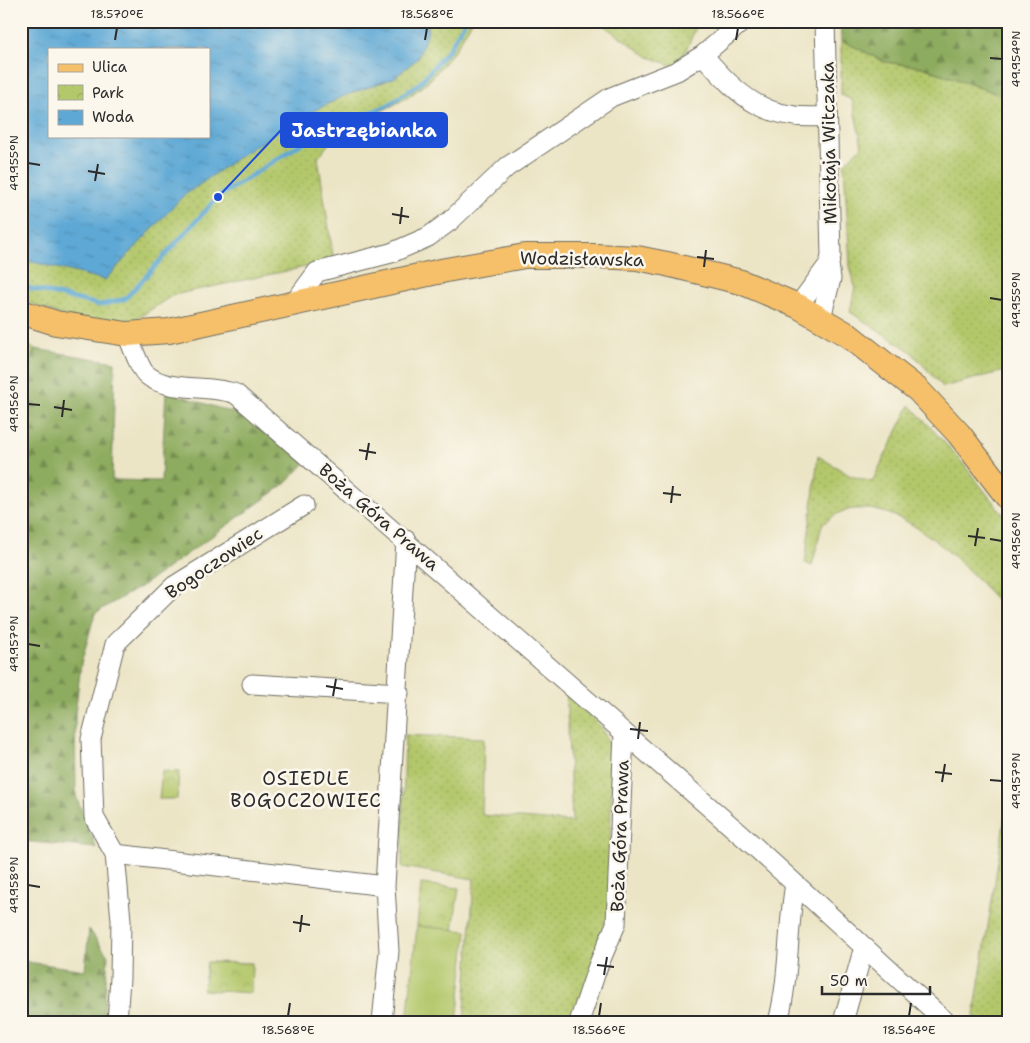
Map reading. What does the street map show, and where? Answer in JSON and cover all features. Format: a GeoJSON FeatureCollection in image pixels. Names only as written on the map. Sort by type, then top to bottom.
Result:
{"type":"FeatureCollection","features":[{"type":"Feature","properties":{"kind":"main road","name":"Wodzisławska"},"geometry":{"type":"LineString","coordinates":[[21,312],[56,323],[127,334],[169,331],[446,270],[534,256],[604,256],[667,264],[741,282],[798,306],[848,335],[918,390],[959,434],[1009,498]]}},
{"type":"Feature","properties":{"kind":"street"},"geometry":{"type":"LineString","coordinates":[[294,303],[318,272],[392,253],[428,237],[450,221],[507,167],[611,97],[677,71],[703,55],[744,21]]}},
{"type":"Feature","properties":{"kind":"street","name":"Mikołaja Witczaka"},"geometry":{"type":"LineString","coordinates":[[821,318],[831,279],[829,264],[831,256],[825,21]]}},
{"type":"Feature","properties":{"kind":"street"},"geometry":{"type":"LineString","coordinates":[[703,55],[739,94],[753,104],[783,115],[811,118],[827,116]]}},
{"type":"Feature","properties":{"kind":"street"},"geometry":{"type":"LineString","coordinates":[[798,306],[829,264]]}},
{"type":"Feature","properties":{"kind":"street","name":"Boża Góra Prawa"},"geometry":{"type":"LineString","coordinates":[[127,334],[146,375],[170,386],[221,388],[236,394],[406,540],[795,884],[946,1022]]}},
{"type":"Feature","properties":{"kind":"street","name":"Bogoczowiec"},"geometry":{"type":"LineString","coordinates":[[116,1022],[120,978],[121,920],[115,854],[94,817],[91,739],[115,644],[174,586],[304,505]]}},
{"type":"Feature","properties":{"kind":"street"},"geometry":{"type":"LineString","coordinates":[[382,1022],[389,951],[385,886],[399,692],[406,540]]}},
{"type":"Feature","properties":{"kind":"street"},"geometry":{"type":"LineString","coordinates":[[252,684],[399,692]]}},
{"type":"Feature","properties":{"kind":"street","name":"Boża Góra Prawa"},"geometry":{"type":"LineString","coordinates":[[579,1022],[598,966],[616,924],[624,733]]}},
{"type":"Feature","properties":{"kind":"street"},"geometry":{"type":"LineString","coordinates":[[115,854],[385,886]]}},
{"type":"Feature","properties":{"kind":"street"},"geometry":{"type":"LineString","coordinates":[[778,1022],[783,1000],[789,919],[795,884]]}},
{"type":"Feature","properties":{"kind":"street"},"geometry":{"type":"LineString","coordinates":[[843,1022],[864,947]]}},
{"type":"Feature","properties":{"kind":"green space"},"geometry":{"type":"Polygon","coordinates":[[[21,21],[472,21],[455,50],[429,81],[407,98],[374,115],[349,122],[341,127],[318,158],[334,261],[173,295],[129,324],[71,319],[21,300],[21,21]]]}},
{"type":"Feature","properties":{"kind":"green space"},"geometry":{"type":"Polygon","coordinates":[[[597,21],[699,21],[678,68],[649,57],[597,21]]]}},
{"type":"Feature","properties":{"kind":"green space"},"geometry":{"type":"Polygon","coordinates":[[[840,21],[1009,21],[1009,98],[922,67],[885,62],[841,40],[840,21]]]}},
{"type":"Feature","properties":{"kind":"green space"},"geometry":{"type":"Polygon","coordinates":[[[841,40],[885,62],[922,67],[1009,98],[1009,372],[1000,372],[943,387],[910,351],[850,312],[855,287],[850,266],[844,164],[862,146],[852,100],[841,95],[841,40]]]}},
{"type":"Feature","properties":{"kind":"green space"},"geometry":{"type":"Polygon","coordinates":[[[21,343],[35,349],[21,385],[21,343]]]}},
{"type":"Feature","properties":{"kind":"green space"},"geometry":{"type":"Polygon","coordinates":[[[35,349],[115,362],[112,480],[161,481],[166,391],[246,417],[305,463],[285,484],[145,584],[95,613],[81,664],[75,714],[76,796],[96,848],[21,841],[21,385],[35,349]]]}},
{"type":"Feature","properties":{"kind":"green space"},"geometry":{"type":"Polygon","coordinates":[[[910,405],[957,456],[1009,522],[1009,613],[957,559],[936,541],[890,514],[867,509],[838,513],[822,525],[812,566],[805,563],[818,456],[851,476],[872,482],[910,405]]]}},
{"type":"Feature","properties":{"kind":"green space"},"geometry":{"type":"Polygon","coordinates":[[[566,687],[602,728],[612,752],[609,915],[581,1022],[464,1022],[474,879],[402,867],[405,735],[484,738],[482,815],[572,822],[566,687]]]}},
{"type":"Feature","properties":{"kind":"green space"},"geometry":{"type":"Polygon","coordinates":[[[162,771],[179,772],[177,799],[159,799],[162,771]]]}},
{"type":"Feature","properties":{"kind":"green space"},"geometry":{"type":"Polygon","coordinates":[[[1009,791],[1009,1022],[973,1022],[1009,791]]]}},
{"type":"Feature","properties":{"kind":"green space"},"geometry":{"type":"Polygon","coordinates":[[[421,884],[459,888],[453,930],[417,926],[421,884]]]}},
{"type":"Feature","properties":{"kind":"green space"},"geometry":{"type":"Polygon","coordinates":[[[417,926],[467,931],[457,1022],[407,1021],[417,926]]]}},
{"type":"Feature","properties":{"kind":"green space"},"geometry":{"type":"Polygon","coordinates":[[[89,929],[108,956],[103,1022],[21,1022],[21,961],[85,970],[89,929]]]}},
{"type":"Feature","properties":{"kind":"green space"},"geometry":{"type":"Polygon","coordinates":[[[207,962],[252,963],[251,993],[203,990],[207,962]]]}},
{"type":"Feature","properties":{"kind":"water"},"geometry":{"type":"Polygon","coordinates":[[[21,21],[427,21],[428,31],[418,58],[394,78],[344,96],[295,120],[237,158],[182,197],[105,280],[21,259],[21,21]]]}},
{"type":"Feature","properties":{"kind":"waterway"},"geometry":{"type":"LineString","coordinates":[[21,284],[29,288],[100,305],[125,299],[218,197],[310,138],[388,105],[420,83],[449,49],[465,21]]}},
{"type":"Feature","properties":{"kind":"waterway"},"geometry":{"type":"LineString","coordinates":[[21,363],[28,342]]}},
{"type":"Feature","properties":{"kind":"place","name":"Jastrzębianka"},"geometry":{"type":"Point","coordinates":[218,197]}},
{"type":"Feature","properties":{"kind":"district","name":"OSIEDLE BOGOCZOWIEC"},"geometry":{"type":"Point","coordinates":[306,789]}}]}
